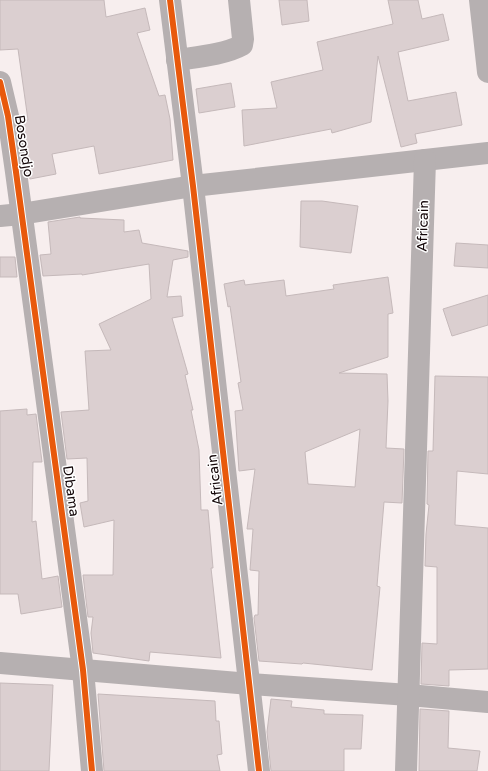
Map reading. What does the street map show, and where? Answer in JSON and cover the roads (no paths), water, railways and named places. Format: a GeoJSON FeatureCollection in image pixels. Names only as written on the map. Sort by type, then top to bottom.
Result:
{"type":"FeatureCollection","features":[{"type":"Feature","properties":{"kind":"street","name":"Africain"},"geometry":{"type":"LineString","coordinates":[[170,0],[193,186],[259,771]]}},
{"type":"Feature","properties":{"kind":"street"},"geometry":{"type":"LineString","coordinates":[[177,60],[210,55],[237,48],[242,45],[243,39],[238,0]]}},
{"type":"Feature","properties":{"kind":"street"},"geometry":{"type":"LineString","coordinates":[[480,0],[488,72]]}},
{"type":"Feature","properties":{"kind":"street","name":"Bosondjo"},"geometry":{"type":"LineString","coordinates":[[0,82],[8,116],[22,214]]}},
{"type":"Feature","properties":{"kind":"street"},"geometry":{"type":"LineString","coordinates":[[0,216],[22,214],[193,186],[488,153]]}},
{"type":"Feature","properties":{"kind":"street","name":"Africain"},"geometry":{"type":"LineString","coordinates":[[406,771],[425,160]]}},
{"type":"Feature","properties":{"kind":"street","name":"Dibama"},"geometry":{"type":"LineString","coordinates":[[22,214],[83,670],[92,771]]}},
{"type":"Feature","properties":{"kind":"street"},"geometry":{"type":"LineString","coordinates":[[0,663],[488,702]]}}]}
